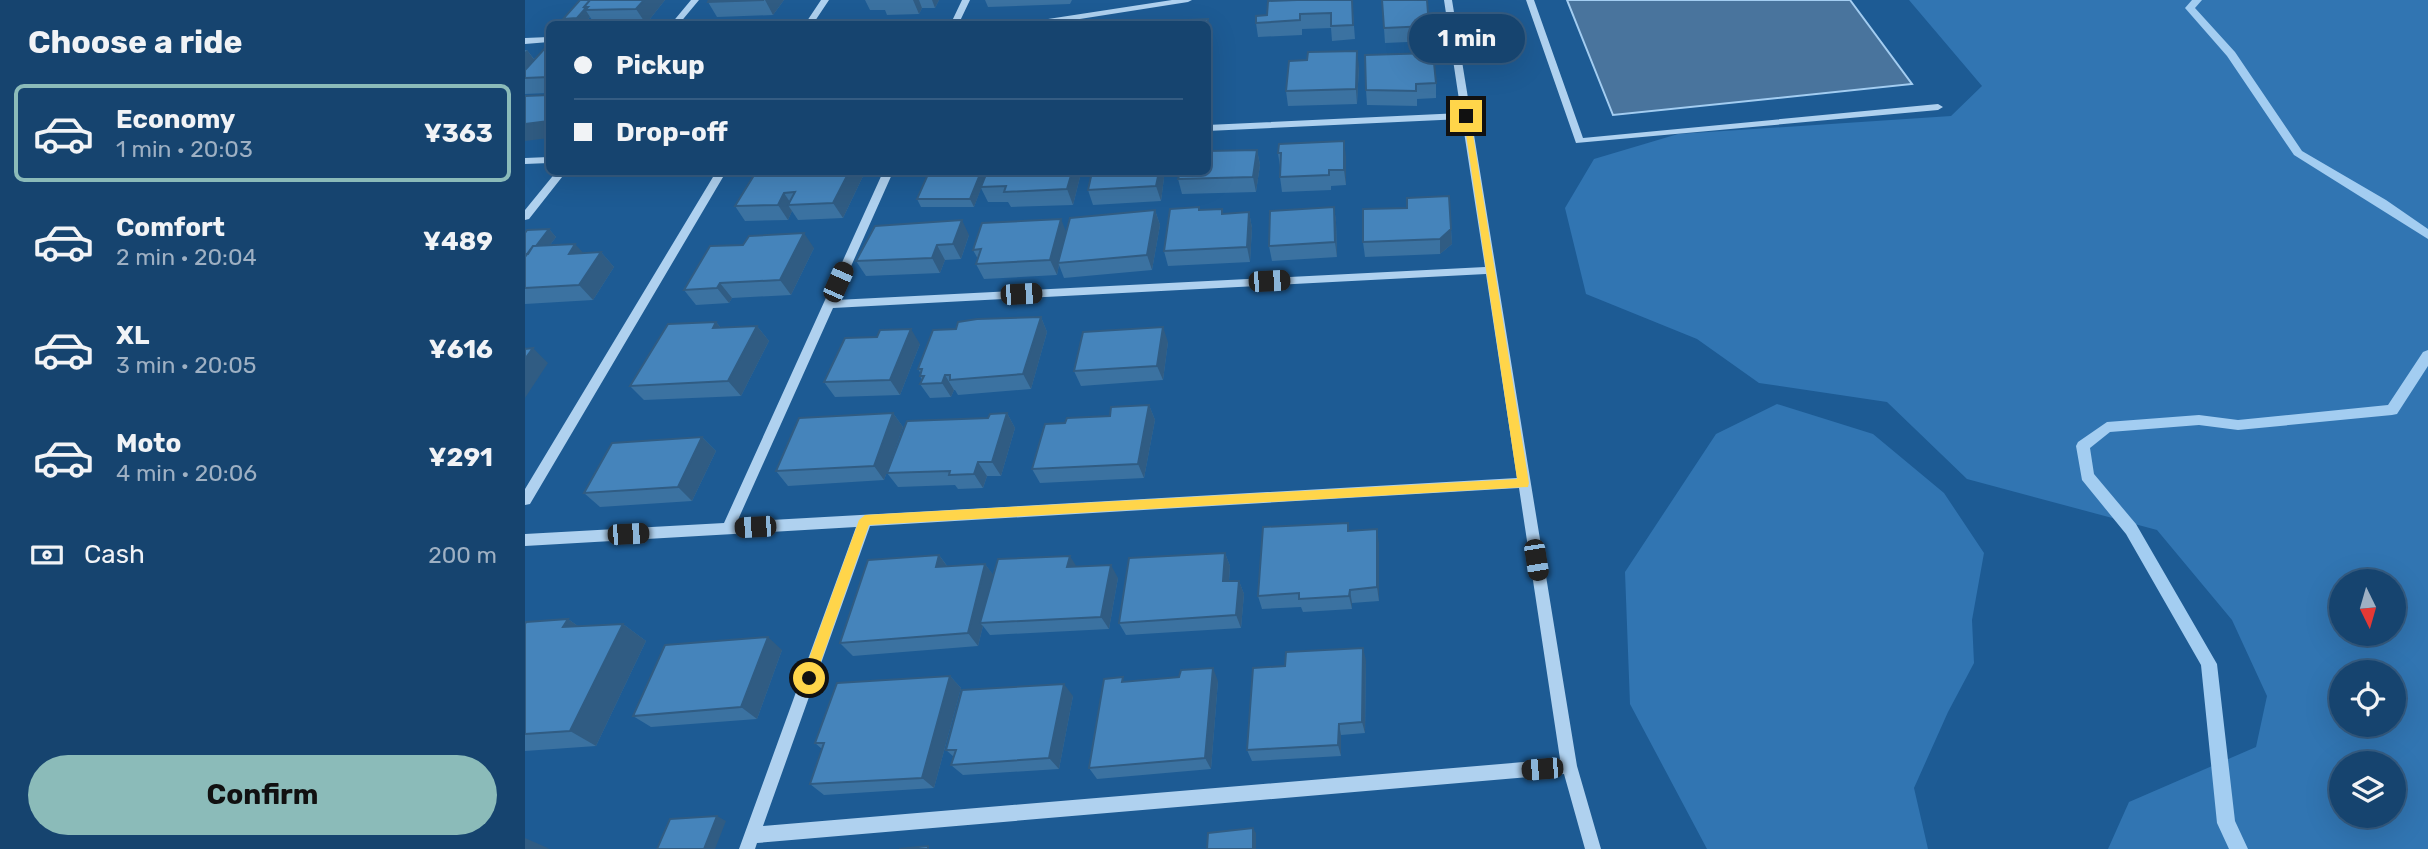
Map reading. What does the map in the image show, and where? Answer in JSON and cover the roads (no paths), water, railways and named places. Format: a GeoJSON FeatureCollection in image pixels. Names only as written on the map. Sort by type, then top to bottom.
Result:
{"type":"FeatureCollection","features":[{"type":"Feature","properties":{"kind":"street"},"geometry":{"type":"LineString","coordinates":[[678,21],[695,0]]}},
{"type":"Feature","properties":{"kind":"street"},"geometry":{"type":"LineString","coordinates":[[811,21],[825,0]]}},
{"type":"Feature","properties":{"kind":"street"},"geometry":{"type":"LineString","coordinates":[[956,21],[966,0]]}},
{"type":"Feature","properties":{"kind":"street"},"geometry":{"type":"LineString","coordinates":[[1054,21],[1188,0]]}},
{"type":"Feature","properties":{"kind":"street"},"geometry":{"type":"LineString","coordinates":[[1448,0],[1569,766],[1593,849]]}},
{"type":"Feature","properties":{"kind":"street"},"geometry":{"type":"LineString","coordinates":[[1530,0],[1579,141],[1938,107]]}},
{"type":"Feature","properties":{"kind":"street"},"geometry":{"type":"LineString","coordinates":[[525,41],[546,40]]}},
{"type":"Feature","properties":{"kind":"street"},"geometry":{"type":"LineString","coordinates":[[1211,128],[1466,116]]}},
{"type":"Feature","properties":{"kind":"street"},"geometry":{"type":"LineString","coordinates":[[525,161],[546,160]]}},
{"type":"Feature","properties":{"kind":"street"},"geometry":{"type":"LineString","coordinates":[[525,217],[559,175]]}},
{"type":"Feature","properties":{"kind":"street"},"geometry":{"type":"LineString","coordinates":[[525,500],[719,175]]}},
{"type":"Feature","properties":{"kind":"street"},"geometry":{"type":"LineString","coordinates":[[728,528],[887,175]]}},
{"type":"Feature","properties":{"kind":"street"},"geometry":{"type":"LineString","coordinates":[[828,304],[1489,270]]}},
{"type":"Feature","properties":{"kind":"street"},"geometry":{"type":"LineString","coordinates":[[525,540],[1523,483]]}},
{"type":"Feature","properties":{"kind":"street"},"geometry":{"type":"LineString","coordinates":[[865,520],[750,842],[1569,766]]}},
{"type":"Feature","properties":{"kind":"waterway"},"geometry":{"type":"LineString","coordinates":[[2197,0],[2190,8],[2231,54],[2298,153],[2382,203],[2428,235]]}},
{"type":"Feature","properties":{"kind":"waterway"},"geometry":{"type":"LineString","coordinates":[[2239,849],[2226,823],[2209,664],[2131,529],[2087,476],[2083,446],[2107,427],[2199,420],[2238,425],[2392,410],[2428,355]]}}]}
